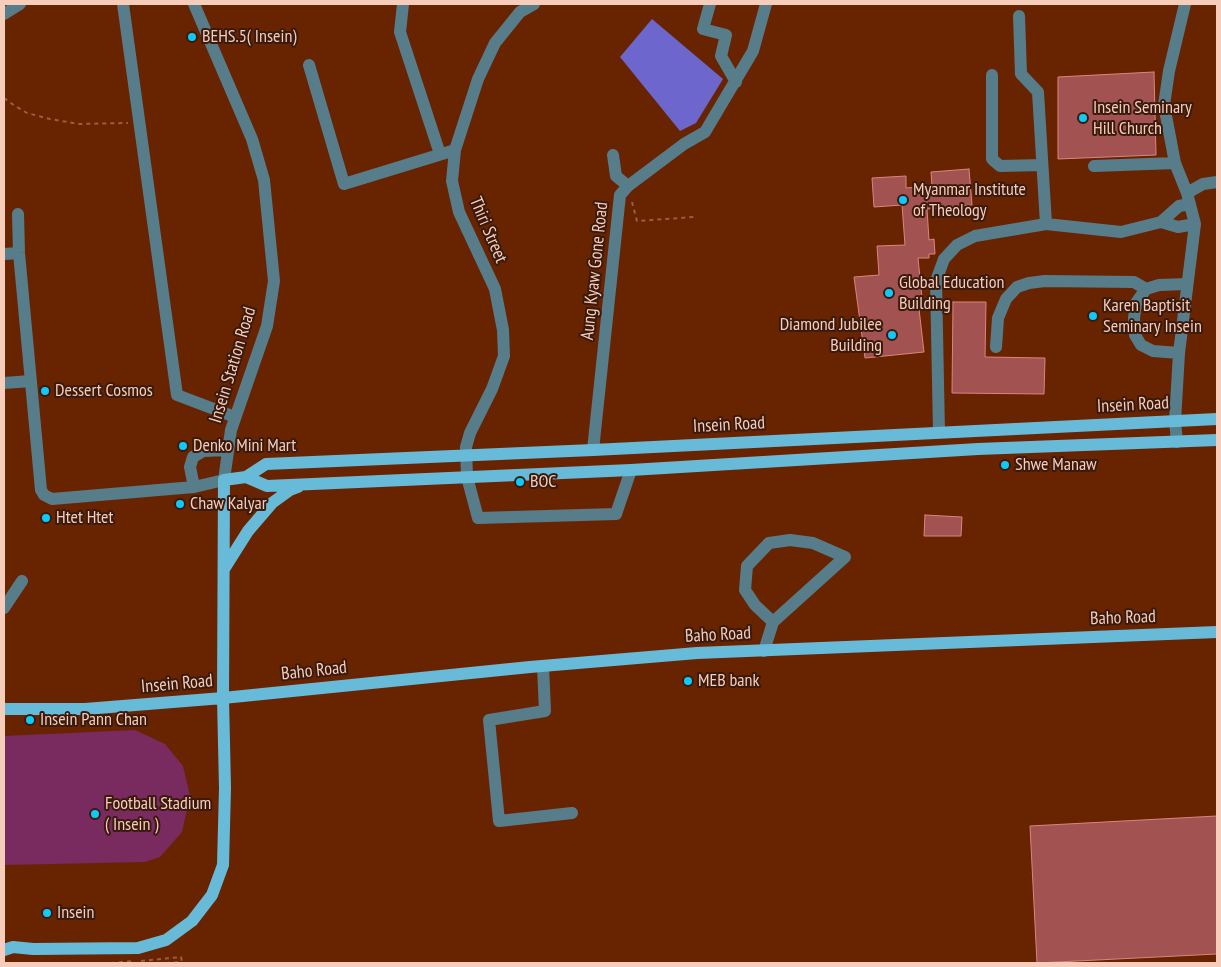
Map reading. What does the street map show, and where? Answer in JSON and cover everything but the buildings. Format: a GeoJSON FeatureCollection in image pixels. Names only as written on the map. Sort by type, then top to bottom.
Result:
{"type":"FeatureCollection","features":[{"type":"Feature","properties":{"kind":"main road","name":"Insein Road"},"geometry":{"type":"LineString","coordinates":[[4,709],[85,709],[223,698],[224,480],[246,477],[266,464],[1217,419]]}},
{"type":"Feature","properties":{"kind":"main road"},"geometry":{"type":"LineString","coordinates":[[978,430],[978,449]]}},
{"type":"Feature","properties":{"kind":"main road"},"geometry":{"type":"LineString","coordinates":[[859,436],[859,456]]}},
{"type":"Feature","properties":{"kind":"main road","name":"Insein Road"},"geometry":{"type":"LineString","coordinates":[[246,477],[267,486],[631,470],[978,449],[1217,440]]}},
{"type":"Feature","properties":{"kind":"main road"},"geometry":{"type":"LineString","coordinates":[[710,444],[712,465]]}},
{"type":"Feature","properties":{"kind":"main road","name":"Insein Road"},"geometry":{"type":"LineString","coordinates":[[224,569],[248,531],[272,503],[290,490],[309,483]]}},
{"type":"Feature","properties":{"kind":"main road","name":"Baho Road"},"geometry":{"type":"LineString","coordinates":[[223,698],[543,666],[697,653],[1217,632]]}},
{"type":"Feature","properties":{"kind":"main road"},"geometry":{"type":"LineString","coordinates":[[7,947],[33,949],[138,948],[166,940],[192,921],[212,894],[223,865],[225,788],[223,698]]}},
{"type":"Feature","properties":{"kind":"street"},"geometry":{"type":"LineString","coordinates":[[4,14],[20,4]]}},
{"type":"Feature","properties":{"kind":"street"},"geometry":{"type":"LineString","coordinates":[[123,4],[177,396],[235,417]]}},
{"type":"Feature","properties":{"kind":"street","name":"Insein Station Road"},"geometry":{"type":"LineString","coordinates":[[195,4],[252,139],[264,180],[274,281],[267,326],[230,430],[224,480]]}},
{"type":"Feature","properties":{"kind":"street"},"geometry":{"type":"LineString","coordinates":[[403,4],[400,32],[440,154]]}},
{"type":"Feature","properties":{"kind":"street","name":"Thiri Street"},"geometry":{"type":"LineString","coordinates":[[534,4],[520,12],[495,43],[478,79],[455,150],[452,181],[458,212],[495,289],[504,330],[504,356],[492,389],[470,433],[466,447],[467,476],[478,518],[616,514],[631,470]]}},
{"type":"Feature","properties":{"kind":"street"},"geometry":{"type":"LineString","coordinates":[[710,4],[703,29],[726,35],[721,56],[736,82]]}},
{"type":"Feature","properties":{"kind":"street","name":"Aung Kyaw Gone Road"},"geometry":{"type":"LineString","coordinates":[[593,450],[620,196],[628,186],[684,144],[705,132],[753,51],[766,4]]}},
{"type":"Feature","properties":{"kind":"street"},"geometry":{"type":"LineString","coordinates":[[1176,442],[1179,354],[1194,224],[1188,199],[1175,163],[1164,104],[1169,71],[1184,4]]}},
{"type":"Feature","properties":{"kind":"street"},"geometry":{"type":"LineString","coordinates":[[1018,16],[1021,74],[1038,92],[1046,224]]}},
{"type":"Feature","properties":{"kind":"street"},"geometry":{"type":"LineString","coordinates":[[309,65],[344,184],[455,150]]}},
{"type":"Feature","properties":{"kind":"street"},"geometry":{"type":"LineString","coordinates":[[992,75],[992,159],[1000,166],[1042,165]]}},
{"type":"Feature","properties":{"kind":"street"},"geometry":{"type":"LineString","coordinates":[[613,155],[616,176],[628,186]]}},
{"type":"Feature","properties":{"kind":"street"},"geometry":{"type":"LineString","coordinates":[[1094,166],[1175,163]]}},
{"type":"Feature","properties":{"kind":"street"},"geometry":{"type":"LineString","coordinates":[[939,432],[936,281],[944,260],[957,245],[975,236],[1046,224],[1121,232],[1161,222],[1203,184],[1217,182]]}},
{"type":"Feature","properties":{"kind":"street"},"geometry":{"type":"LineString","coordinates":[[18,214],[19,253],[41,490],[44,495],[52,499],[194,487],[224,480]]}},
{"type":"Feature","properties":{"kind":"street"},"geometry":{"type":"LineString","coordinates":[[1161,222],[1178,227],[1194,224]]}},
{"type":"Feature","properties":{"kind":"street"},"geometry":{"type":"LineString","coordinates":[[4,254],[19,253]]}},
{"type":"Feature","properties":{"kind":"street"},"geometry":{"type":"LineString","coordinates":[[996,348],[998,318],[1006,299],[1016,287],[1029,283],[1045,282],[1134,282],[1146,289]]}},
{"type":"Feature","properties":{"kind":"street"},"geometry":{"type":"LineString","coordinates":[[1179,354],[1153,351],[1141,345],[1135,335],[1134,318],[1136,303],[1146,289],[1158,284],[1187,284]]}},
{"type":"Feature","properties":{"kind":"street"},"geometry":{"type":"LineString","coordinates":[[4,383],[31,382]]}},
{"type":"Feature","properties":{"kind":"street"},"geometry":{"type":"LineString","coordinates":[[194,487],[190,468],[193,457],[203,451],[228,450]]}},
{"type":"Feature","properties":{"kind":"street"},"geometry":{"type":"LineString","coordinates":[[764,650],[773,622],[845,557],[813,543],[790,540],[769,543],[747,566],[745,590],[755,605],[773,622]]}},
{"type":"Feature","properties":{"kind":"street"},"geometry":{"type":"LineString","coordinates":[[4,608],[22,581]]}},
{"type":"Feature","properties":{"kind":"street"},"geometry":{"type":"LineString","coordinates":[[543,666],[545,710],[489,720],[499,821],[572,813]]}},
{"type":"Feature","properties":{"kind":"path"},"geometry":{"type":"LineString","coordinates":[[4,98],[27,113],[50,119],[79,124],[140,122]]}},
{"type":"Feature","properties":{"kind":"path"},"geometry":{"type":"LineString","coordinates":[[637,221],[694,217]]}},
{"type":"Feature","properties":{"kind":"path"},"geometry":{"type":"LineString","coordinates":[[111,963],[181,958],[182,962],[166,963]]}},
{"type":"Feature","properties":{"kind":"shaded area"},"geometry":{"type":"Polygon","coordinates":[[[652,19],[723,79],[696,123],[680,131],[620,57],[652,19]]]}},
{"type":"Feature","properties":{"kind":"shaded area","name":"Football Stadium ( Insein )"},"geometry":{"type":"Polygon","coordinates":[[[135,730],[165,744],[183,766],[190,796],[182,832],[160,857],[145,862],[4,865],[4,736],[135,730]]]}},
{"type":"Feature","properties":{"kind":"place","name":"BEHS.5( Insein)"},"geometry":{"type":"Point","coordinates":[192,37]}},
{"type":"Feature","properties":{"kind":"place","name":"Insein Seminary Hill Church"},"geometry":{"type":"Point","coordinates":[1083,118]}},
{"type":"Feature","properties":{"kind":"place","name":"Myanmar Institute of Theology"},"geometry":{"type":"Point","coordinates":[903,200]}},
{"type":"Feature","properties":{"kind":"place","name":"Global Education Building"},"geometry":{"type":"Point","coordinates":[889,293]}},
{"type":"Feature","properties":{"kind":"place","name":"Karen Baptisit Seminary Insein"},"geometry":{"type":"Point","coordinates":[1093,316]}},
{"type":"Feature","properties":{"kind":"place","name":"Diamond Jubilee Building"},"geometry":{"type":"Point","coordinates":[892,335]}},
{"type":"Feature","properties":{"kind":"place","name":"Dessert Cosmos"},"geometry":{"type":"Point","coordinates":[45,391]}},
{"type":"Feature","properties":{"kind":"place","name":"Denko Mini Mart"},"geometry":{"type":"Point","coordinates":[183,446]}},
{"type":"Feature","properties":{"kind":"place","name":"Shwe Manaw"},"geometry":{"type":"Point","coordinates":[1005,465]}},
{"type":"Feature","properties":{"kind":"place","name":"BOC"},"geometry":{"type":"Point","coordinates":[520,482]}},
{"type":"Feature","properties":{"kind":"place","name":"Chaw Kalyar"},"geometry":{"type":"Point","coordinates":[180,504]}},
{"type":"Feature","properties":{"kind":"place","name":"Htet Htet"},"geometry":{"type":"Point","coordinates":[46,518]}},
{"type":"Feature","properties":{"kind":"place","name":"MEB bank"},"geometry":{"type":"Point","coordinates":[688,681]}},
{"type":"Feature","properties":{"kind":"place","name":"Insein Pann Chan"},"geometry":{"type":"Point","coordinates":[30,720]}},
{"type":"Feature","properties":{"kind":"place","name":"Football Stadium ( Insein )"},"geometry":{"type":"Point","coordinates":[95,814]}},
{"type":"Feature","properties":{"kind":"place","name":"Insein"},"geometry":{"type":"Point","coordinates":[47,913]}}]}
